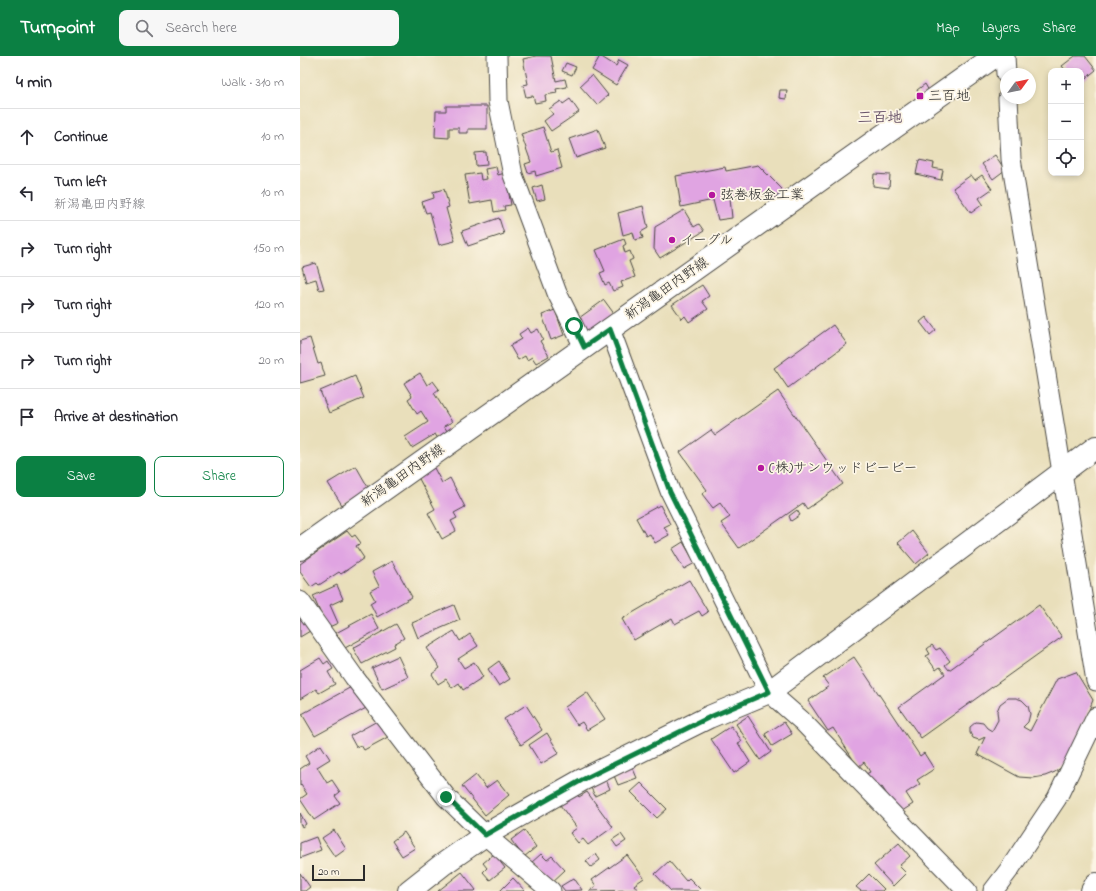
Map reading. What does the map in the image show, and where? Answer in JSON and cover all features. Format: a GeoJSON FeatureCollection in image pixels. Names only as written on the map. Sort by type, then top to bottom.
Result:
{"type":"FeatureCollection","features":[{"type":"Feature","properties":{"kind":"main road","name":"新潟亀田内野線"},"geometry":{"type":"LineString","coordinates":[[300,549],[995,56]]}},
{"type":"Feature","properties":{"kind":"main road"},"geometry":{"type":"LineString","coordinates":[[409,891],[442,865],[485,835],[582,780],[710,717],[769,692],[1096,447]]}},
{"type":"Feature","properties":{"kind":"main road"},"geometry":{"type":"LineString","coordinates":[[1092,891],[1096,884]]}},
{"type":"Feature","properties":{"kind":"street"},"geometry":{"type":"LineString","coordinates":[[497,56],[498,101],[513,175],[557,293],[584,347]]}},
{"type":"Feature","properties":{"kind":"street"},"geometry":{"type":"LineString","coordinates":[[1005,56],[1006,68]]}},
{"type":"Feature","properties":{"kind":"street"},"geometry":{"type":"LineString","coordinates":[[1008,104],[1011,159],[1096,681]]}},
{"type":"Feature","properties":{"kind":"street"},"geometry":{"type":"LineString","coordinates":[[610,329],[670,492],[769,692],[801,720],[967,891]]}},
{"type":"Feature","properties":{"kind":"street"},"geometry":{"type":"LineString","coordinates":[[300,601],[354,677],[446,797],[485,835],[551,891]]}},
{"type":"Feature","properties":{"kind":"street"},"geometry":{"type":"LineString","coordinates":[[993,891],[1009,870],[1057,798],[1096,717]]}},
{"type":"Feature","properties":{"kind":"building"},"geometry":{"type":"Polygon","coordinates":[[[536,56],[551,56],[556,81],[565,79],[567,87],[556,89],[557,93],[545,95],[546,101],[535,103],[533,96],[526,97],[523,85],[528,84],[523,59],[536,56]]]}},
{"type":"Feature","properties":{"kind":"building"},"geometry":{"type":"Polygon","coordinates":[[[600,56],[616,66],[619,60],[628,65],[616,85],[592,70],[600,56]]]}},
{"type":"Feature","properties":{"kind":"building"},"geometry":{"type":"Polygon","coordinates":[[[1075,56],[1085,56],[1096,70],[1084,80],[1084,68],[1064,68],[1062,66],[1075,56]]]}},
{"type":"Feature","properties":{"kind":"building"},"geometry":{"type":"Polygon","coordinates":[[[566,63],[576,67],[572,75],[562,71],[566,63]]]}},
{"type":"Feature","properties":{"kind":"building"},"geometry":{"type":"Polygon","coordinates":[[[592,75],[608,95],[597,105],[580,86],[592,75]]]}},
{"type":"Feature","properties":{"kind":"building"},"geometry":{"type":"Polygon","coordinates":[[[925,84],[929,91],[920,97],[917,90],[925,84]]]}},
{"type":"Feature","properties":{"kind":"building"},"geometry":{"type":"Polygon","coordinates":[[[780,90],[787,90],[786,99],[779,98],[780,90]]]}},
{"type":"Feature","properties":{"kind":"building"},"geometry":{"type":"Polygon","coordinates":[[[570,99],[579,112],[551,131],[544,121],[553,114],[549,109],[561,101],[563,104],[570,99]]]}},
{"type":"Feature","properties":{"kind":"building"},"geometry":{"type":"Polygon","coordinates":[[[446,106],[487,106],[487,129],[468,129],[468,133],[459,133],[459,128],[449,128],[449,138],[435,137],[436,111],[446,111],[446,106]]]}},
{"type":"Feature","properties":{"kind":"building"},"geometry":{"type":"Polygon","coordinates":[[[543,127],[551,152],[557,150],[562,168],[536,176],[535,171],[528,173],[525,164],[531,162],[521,134],[543,127]]]}},
{"type":"Feature","properties":{"kind":"building"},"geometry":{"type":"Polygon","coordinates":[[[598,129],[605,148],[576,158],[569,139],[598,129]]]}},
{"type":"Feature","properties":{"kind":"building"},"geometry":{"type":"Polygon","coordinates":[[[486,152],[487,165],[476,166],[475,153],[486,152]]]}},
{"type":"Feature","properties":{"kind":"building"},"geometry":{"type":"Polygon","coordinates":[[[995,155],[1005,170],[993,179],[982,164],[995,155]]]}},
{"type":"Feature","properties":{"kind":"building"},"geometry":{"type":"Polygon","coordinates":[[[919,160],[934,163],[933,168],[943,170],[941,180],[916,174],[919,160]]]}},
{"type":"Feature","properties":{"kind":"building","name":"弦巻板金工業"},"geometry":{"type":"Polygon","coordinates":[[[758,165],[782,189],[771,202],[762,192],[730,198],[732,218],[718,220],[713,200],[681,207],[676,176],[725,167],[726,171],[758,165]]]}},
{"type":"Feature","properties":{"kind":"building"},"geometry":{"type":"Polygon","coordinates":[[[496,167],[498,175],[505,173],[511,205],[504,206],[505,210],[494,212],[492,200],[470,204],[465,175],[480,173],[481,180],[487,179],[485,169],[496,167]]]}},
{"type":"Feature","properties":{"kind":"building"},"geometry":{"type":"Polygon","coordinates":[[[874,174],[890,175],[889,188],[873,186],[874,174]]]}},
{"type":"Feature","properties":{"kind":"building"},"geometry":{"type":"Polygon","coordinates":[[[971,175],[975,180],[982,175],[992,189],[979,198],[983,204],[971,213],[953,188],[971,175]]]}},
{"type":"Feature","properties":{"kind":"building"},"geometry":{"type":"Polygon","coordinates":[[[542,185],[545,199],[537,201],[533,188],[542,185]]]}},
{"type":"Feature","properties":{"kind":"building"},"geometry":{"type":"Polygon","coordinates":[[[444,189],[449,207],[446,208],[455,241],[439,245],[430,212],[426,213],[422,202],[434,198],[433,192],[444,189]]]}},
{"type":"Feature","properties":{"kind":"building"},"geometry":{"type":"Polygon","coordinates":[[[643,206],[648,228],[641,232],[643,238],[635,240],[633,232],[623,235],[618,213],[643,206]]]}},
{"type":"Feature","properties":{"kind":"building","name":"イーグル"},"geometry":{"type":"Polygon","coordinates":[[[684,210],[694,227],[699,224],[704,231],[660,258],[654,249],[655,227],[684,210]]]}},
{"type":"Feature","properties":{"kind":"building"},"geometry":{"type":"Polygon","coordinates":[[[499,218],[504,234],[468,246],[462,231],[499,218]]]}},
{"type":"Feature","properties":{"kind":"building"},"geometry":{"type":"Polygon","coordinates":[[[624,239],[626,244],[623,246],[625,253],[630,251],[633,259],[629,261],[635,277],[621,282],[623,287],[613,291],[609,283],[605,285],[600,273],[605,271],[596,250],[624,239]]]}},
{"type":"Feature","properties":{"kind":"building"},"geometry":{"type":"Polygon","coordinates":[[[316,263],[324,289],[319,290],[316,279],[306,282],[302,267],[316,263]]]}},
{"type":"Feature","properties":{"kind":"building"},"geometry":{"type":"Polygon","coordinates":[[[702,285],[709,296],[702,301],[708,309],[689,322],[685,316],[682,319],[672,305],[702,285]]]}},
{"type":"Feature","properties":{"kind":"building"},"geometry":{"type":"Polygon","coordinates":[[[604,300],[615,315],[586,334],[579,318],[604,300]]]}},
{"type":"Feature","properties":{"kind":"building"},"geometry":{"type":"Polygon","coordinates":[[[555,310],[564,335],[551,340],[542,315],[555,310]]]}},
{"type":"Feature","properties":{"kind":"building"},"geometry":{"type":"Polygon","coordinates":[[[926,317],[936,330],[930,335],[920,322],[926,317]]]}},
{"type":"Feature","properties":{"kind":"building"},"geometry":{"type":"Polygon","coordinates":[[[833,325],[847,344],[788,388],[774,368],[833,325]]]}},
{"type":"Feature","properties":{"kind":"building"},"geometry":{"type":"Polygon","coordinates":[[[528,328],[531,333],[538,329],[543,339],[540,341],[549,356],[536,363],[532,357],[527,360],[525,356],[518,360],[510,346],[522,339],[519,334],[528,328]]]}},
{"type":"Feature","properties":{"kind":"building"},"geometry":{"type":"Polygon","coordinates":[[[310,338],[318,364],[321,363],[325,376],[300,383],[300,341],[310,338]]]}},
{"type":"Feature","properties":{"kind":"building"},"geometry":{"type":"Polygon","coordinates":[[[420,373],[427,385],[433,381],[439,389],[434,393],[452,422],[444,426],[449,434],[439,440],[435,434],[412,448],[405,437],[428,422],[421,411],[417,414],[408,399],[412,396],[404,383],[420,373]]]}},
{"type":"Feature","properties":{"kind":"building"},"geometry":{"type":"Polygon","coordinates":[[[355,376],[364,398],[329,413],[320,391],[355,376]]]}},
{"type":"Feature","properties":{"kind":"building","name":"(株)サンウッドビービー"},"geometry":{"type":"Polygon","coordinates":[[[778,391],[843,484],[807,509],[803,503],[739,548],[721,523],[730,517],[720,503],[713,508],[702,494],[707,490],[680,452],[711,430],[715,435],[778,391]]]}},
{"type":"Feature","properties":{"kind":"building"},"geometry":{"type":"Polygon","coordinates":[[[356,466],[369,489],[342,505],[328,483],[356,466]]]}},
{"type":"Feature","properties":{"kind":"building"},"geometry":{"type":"Polygon","coordinates":[[[434,468],[442,483],[450,478],[465,507],[454,513],[457,518],[451,521],[456,531],[442,539],[428,513],[435,509],[418,477],[434,468]]]}},
{"type":"Feature","properties":{"kind":"building"},"geometry":{"type":"Polygon","coordinates":[[[660,505],[670,524],[664,527],[669,535],[655,543],[650,534],[646,536],[636,518],[660,505]]]}},
{"type":"Feature","properties":{"kind":"building"},"geometry":{"type":"Polygon","coordinates":[[[797,510],[800,515],[791,521],[789,516],[797,510]]]}},
{"type":"Feature","properties":{"kind":"building"},"geometry":{"type":"Polygon","coordinates":[[[347,531],[352,537],[355,535],[361,543],[356,546],[364,558],[341,574],[339,572],[319,585],[317,583],[311,587],[300,572],[300,564],[347,531]]]}},
{"type":"Feature","properties":{"kind":"building"},"geometry":{"type":"Polygon","coordinates":[[[912,531],[929,553],[916,564],[898,543],[912,531]]]}},
{"type":"Feature","properties":{"kind":"building"},"geometry":{"type":"Polygon","coordinates":[[[683,542],[695,563],[684,569],[672,549],[683,542]]]}},
{"type":"Feature","properties":{"kind":"building"},"geometry":{"type":"Polygon","coordinates":[[[392,561],[412,597],[377,617],[370,603],[375,600],[370,591],[379,586],[372,572],[392,561]]]}},
{"type":"Feature","properties":{"kind":"building"},"geometry":{"type":"Polygon","coordinates":[[[689,580],[708,612],[702,616],[699,611],[675,624],[672,618],[634,640],[622,619],[689,580]]]}},
{"type":"Feature","properties":{"kind":"building"},"geometry":{"type":"Polygon","coordinates":[[[337,585],[343,599],[330,605],[338,623],[327,628],[313,596],[337,585]]]}},
{"type":"Feature","properties":{"kind":"building"},"geometry":{"type":"Polygon","coordinates":[[[454,605],[460,620],[418,638],[412,623],[454,605]]]}},
{"type":"Feature","properties":{"kind":"building"},"geometry":{"type":"Polygon","coordinates":[[[1039,605],[1062,637],[921,738],[899,707],[945,674],[940,667],[936,670],[926,656],[930,654],[927,649],[932,645],[936,650],[940,648],[950,661],[945,665],[949,670],[1039,605]]]}},
{"type":"Feature","properties":{"kind":"building"},"geometry":{"type":"Polygon","coordinates":[[[371,614],[379,629],[345,648],[336,633],[371,614]]]}},
{"type":"Feature","properties":{"kind":"building"},"geometry":{"type":"Polygon","coordinates":[[[300,616],[310,631],[300,637],[300,616]]]}},
{"type":"Feature","properties":{"kind":"building"},"geometry":{"type":"Polygon","coordinates":[[[396,624],[404,638],[394,644],[395,647],[362,664],[353,648],[396,624]]]}},
{"type":"Feature","properties":{"kind":"building"},"geometry":{"type":"Polygon","coordinates":[[[454,631],[460,641],[470,634],[478,646],[458,659],[464,668],[474,662],[483,677],[463,690],[459,683],[452,688],[446,679],[438,684],[432,674],[440,668],[427,648],[454,631]]]}},
{"type":"Feature","properties":{"kind":"building"},"geometry":{"type":"Polygon","coordinates":[[[398,656],[408,677],[382,689],[372,668],[398,656]]]}},
{"type":"Feature","properties":{"kind":"building"},"geometry":{"type":"Polygon","coordinates":[[[854,657],[920,756],[924,753],[934,769],[917,780],[920,784],[906,793],[913,804],[899,813],[882,787],[877,790],[866,774],[870,772],[864,762],[858,767],[833,728],[828,731],[808,701],[829,686],[823,678],[854,657]]]}},
{"type":"Feature","properties":{"kind":"building"},"geometry":{"type":"Polygon","coordinates":[[[320,658],[324,664],[328,661],[333,669],[328,672],[335,684],[319,693],[316,689],[300,699],[300,670],[320,658]]]}},
{"type":"Feature","properties":{"kind":"building"},"geometry":{"type":"Polygon","coordinates":[[[499,661],[510,679],[499,686],[488,669],[499,661]]]}},
{"type":"Feature","properties":{"kind":"building"},"geometry":{"type":"Polygon","coordinates":[[[1076,672],[1093,700],[1066,764],[1055,772],[1045,776],[1033,778],[1019,777],[977,754],[985,737],[979,740],[973,738],[970,733],[970,727],[976,722],[983,723],[992,731],[998,720],[997,711],[1000,704],[1008,698],[1016,698],[1022,700],[1028,706],[1030,714],[1028,722],[1023,727],[1030,731],[1057,679],[1076,672]]]}},
{"type":"Feature","properties":{"kind":"building"},"geometry":{"type":"Polygon","coordinates":[[[355,685],[368,707],[315,736],[302,714],[355,685]]]}},
{"type":"Feature","properties":{"kind":"building"},"geometry":{"type":"Polygon","coordinates":[[[587,692],[605,719],[587,730],[582,722],[577,725],[565,707],[587,692]]]}},
{"type":"Feature","properties":{"kind":"building"},"geometry":{"type":"Polygon","coordinates":[[[526,705],[542,730],[521,745],[504,719],[526,705]]]}},
{"type":"Feature","properties":{"kind":"building"},"geometry":{"type":"Polygon","coordinates":[[[748,716],[771,752],[760,760],[736,724],[748,716]]]}},
{"type":"Feature","properties":{"kind":"building"},"geometry":{"type":"Polygon","coordinates":[[[379,720],[388,737],[364,750],[361,745],[356,747],[350,736],[379,720]]]}},
{"type":"Feature","properties":{"kind":"building"},"geometry":{"type":"Polygon","coordinates":[[[784,722],[792,734],[772,746],[765,734],[784,722]]]}},
{"type":"Feature","properties":{"kind":"building"},"geometry":{"type":"Polygon","coordinates":[[[731,726],[742,741],[738,743],[750,762],[734,773],[711,739],[731,726]]]}},
{"type":"Feature","properties":{"kind":"building"},"geometry":{"type":"Polygon","coordinates":[[[547,733],[559,753],[541,764],[529,745],[547,733]]]}},
{"type":"Feature","properties":{"kind":"building"},"geometry":{"type":"Polygon","coordinates":[[[321,745],[330,759],[317,767],[327,783],[332,780],[340,792],[335,796],[340,803],[314,820],[300,799],[307,794],[301,785],[300,786],[300,769],[309,763],[305,756],[321,745]]]}},
{"type":"Feature","properties":{"kind":"building"},"geometry":{"type":"Polygon","coordinates":[[[631,764],[637,778],[618,785],[612,771],[631,764]]]}},
{"type":"Feature","properties":{"kind":"building"},"geometry":{"type":"Polygon","coordinates":[[[476,775],[486,788],[497,780],[509,795],[485,815],[462,786],[476,775]]]}},
{"type":"Feature","properties":{"kind":"building"},"geometry":{"type":"Polygon","coordinates":[[[604,775],[610,789],[595,796],[588,782],[604,775]]]}},
{"type":"Feature","properties":{"kind":"building"},"geometry":{"type":"Polygon","coordinates":[[[641,783],[667,809],[657,818],[631,792],[641,783]]]}},
{"type":"Feature","properties":{"kind":"building"},"geometry":{"type":"Polygon","coordinates":[[[587,792],[613,827],[588,845],[583,839],[578,843],[570,833],[577,828],[560,805],[576,793],[579,797],[587,792]]]}},
{"type":"Feature","properties":{"kind":"building"},"geometry":{"type":"Polygon","coordinates":[[[300,813],[306,824],[302,827],[300,823],[300,813]]]}},
{"type":"Feature","properties":{"kind":"building"},"geometry":{"type":"Polygon","coordinates":[[[334,830],[346,849],[335,857],[322,838],[334,830]]]}},
{"type":"Feature","properties":{"kind":"building"},"geometry":{"type":"Polygon","coordinates":[[[524,830],[536,847],[524,857],[511,840],[524,830]]]}},
{"type":"Feature","properties":{"kind":"building"},"geometry":{"type":"Polygon","coordinates":[[[404,832],[415,848],[402,856],[392,841],[404,832]]]}},
{"type":"Feature","properties":{"kind":"building"},"geometry":{"type":"Polygon","coordinates":[[[621,834],[626,841],[617,847],[612,840],[621,834]]]}},
{"type":"Feature","properties":{"kind":"building"},"geometry":{"type":"Polygon","coordinates":[[[316,837],[321,850],[300,858],[300,843],[316,837]]]}},
{"type":"Feature","properties":{"kind":"building"},"geometry":{"type":"Polygon","coordinates":[[[899,843],[910,856],[899,866],[906,873],[893,886],[874,865],[899,843]]]}},
{"type":"Feature","properties":{"kind":"building"},"geometry":{"type":"Polygon","coordinates":[[[494,854],[505,868],[490,880],[483,872],[487,868],[483,863],[494,854]]]}},
{"type":"Feature","properties":{"kind":"building"},"geometry":{"type":"Polygon","coordinates":[[[541,854],[547,860],[552,856],[565,870],[550,884],[531,863],[541,854]]]}},
{"type":"Feature","properties":{"kind":"building"},"geometry":{"type":"Polygon","coordinates":[[[596,854],[600,860],[591,867],[586,861],[596,854]]]}},
{"type":"Feature","properties":{"kind":"building"},"geometry":{"type":"Polygon","coordinates":[[[627,855],[644,878],[634,885],[638,890],[589,891],[596,886],[592,880],[627,855]]]}},
{"type":"Feature","properties":{"kind":"building"},"geometry":{"type":"Polygon","coordinates":[[[669,861],[686,881],[689,878],[700,889],[698,891],[671,891],[655,874],[669,861]]]}},
{"type":"Feature","properties":{"kind":"building"},"geometry":{"type":"Polygon","coordinates":[[[462,872],[476,890],[475,891],[438,891],[462,872]]]}},
{"type":"Feature","properties":{"kind":"building"},"geometry":{"type":"Polygon","coordinates":[[[300,873],[310,887],[305,891],[300,891],[300,873]]]}},
{"type":"Feature","properties":{"kind":"building"},"geometry":{"type":"Polygon","coordinates":[[[869,874],[884,889],[882,891],[861,891],[856,887],[869,874]]]}},
{"type":"Feature","properties":{"kind":"building"},"geometry":{"type":"Polygon","coordinates":[[[513,878],[525,891],[500,891],[513,878]]]}},
{"type":"Feature","properties":{"kind":"building"},"geometry":{"type":"Polygon","coordinates":[[[574,878],[582,890],[565,891],[561,886],[574,878]]]}},
{"type":"Feature","properties":{"kind":"place","name":"三百地"},"geometry":{"type":"Point","coordinates":[920,96]}},
{"type":"Feature","properties":{"kind":"place","name":"弦巻板金工業"},"geometry":{"type":"Point","coordinates":[712,195]}},
{"type":"Feature","properties":{"kind":"place","name":"イーグル"},"geometry":{"type":"Point","coordinates":[672,240]}},
{"type":"Feature","properties":{"kind":"place","name":"(株)サンウッドビービー"},"geometry":{"type":"Point","coordinates":[761,468]}},
{"type":"Feature","properties":{"kind":"district","name":"三百地"},"geometry":{"type":"Point","coordinates":[880,118]}},
{"type":"Feature","properties":{"kind":"route"},"geometry":{"type":"LineString","coordinates":[[446,797],[485,835],[582,780],[710,717],[769,692],[670,492],[610,329],[584,347],[574,326]]}}]}
